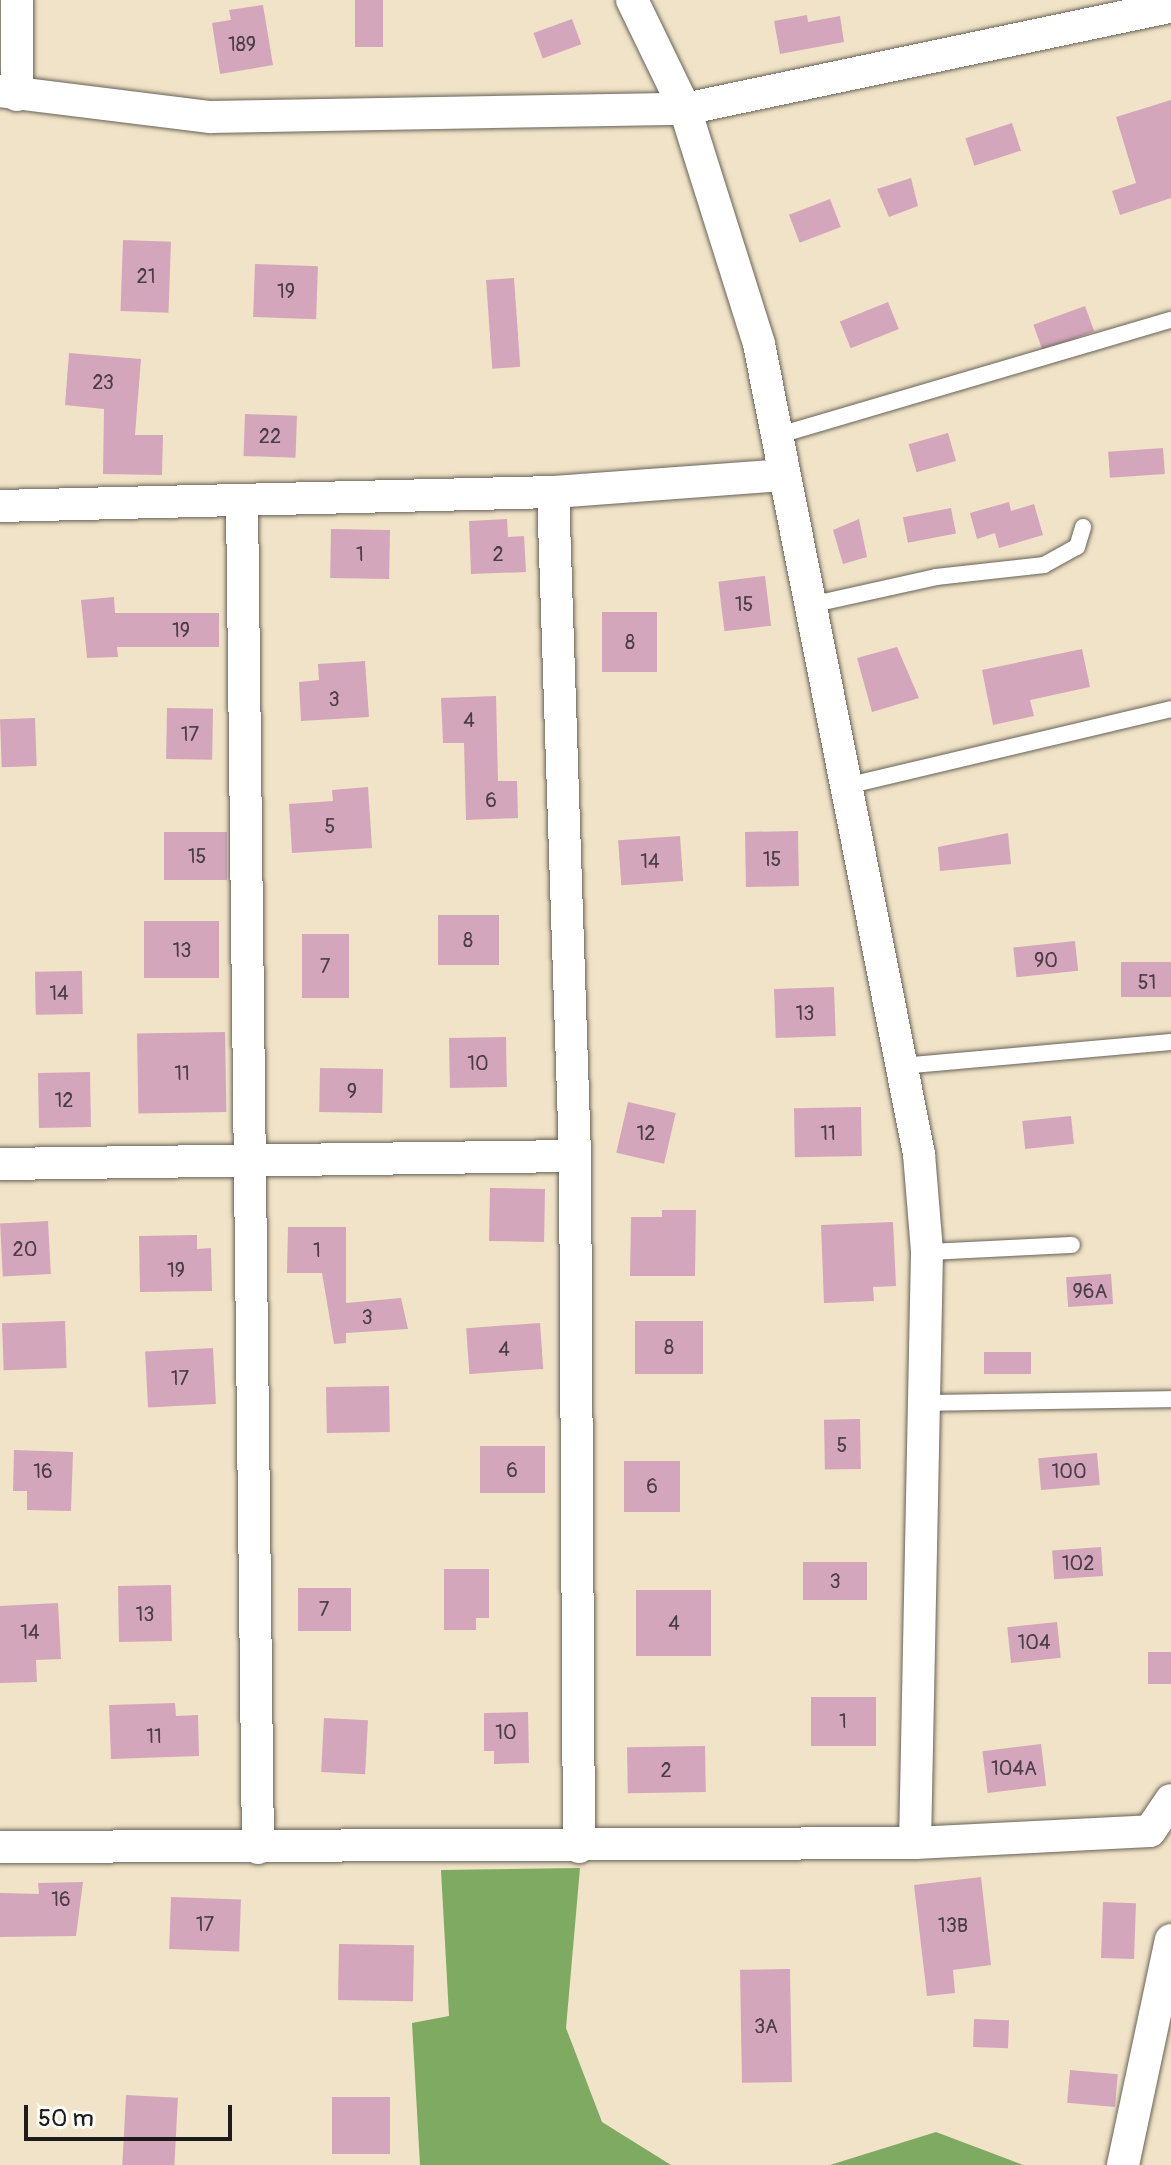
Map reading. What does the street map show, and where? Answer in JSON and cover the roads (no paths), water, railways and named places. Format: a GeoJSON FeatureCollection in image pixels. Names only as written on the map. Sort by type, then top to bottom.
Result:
{"type":"FeatureCollection","features":[{"type":"Feature","properties":{"kind":"street"},"geometry":{"type":"LineString","coordinates":[[17,0],[8,93],[210,117],[685,109],[1171,7]]}},
{"type":"Feature","properties":{"kind":"street"},"geometry":{"type":"LineString","coordinates":[[632,0],[685,109],[759,344],[901,1066],[927,1252],[915,1843]]}},
{"type":"Feature","properties":{"kind":"street"},"geometry":{"type":"LineString","coordinates":[[0,506],[553,492],[783,475]]}},
{"type":"Feature","properties":{"kind":"street"},"geometry":{"type":"LineString","coordinates":[[553,492],[575,1156],[579,1847]]}},
{"type":"Feature","properties":{"kind":"street"},"geometry":{"type":"LineString","coordinates":[[242,500],[258,1848]]}},
{"type":"Feature","properties":{"kind":"street"},"geometry":{"type":"LineString","coordinates":[[0,1164],[251,1156],[575,1156]]}},
{"type":"Feature","properties":{"kind":"street"},"geometry":{"type":"LineString","coordinates":[[0,1847],[579,1847],[1160,1839],[1171,1800]]}},
{"type":"Feature","properties":{"kind":"street"},"geometry":{"type":"LineString","coordinates":[[1123,2165],[1171,1940]]}},
{"type":"Feature","properties":{"kind":"lane"},"geometry":{"type":"LineString","coordinates":[[776,436],[1171,320]]}},
{"type":"Feature","properties":{"kind":"lane"},"geometry":{"type":"LineString","coordinates":[[810,605],[936,577],[1044,565],[1077,547],[1083,527]]}},
{"type":"Feature","properties":{"kind":"lane"},"geometry":{"type":"LineString","coordinates":[[846,786],[1171,709]]}},
{"type":"Feature","properties":{"kind":"lane"},"geometry":{"type":"LineString","coordinates":[[901,1066],[1171,1042]]}},
{"type":"Feature","properties":{"kind":"lane"},"geometry":{"type":"LineString","coordinates":[[927,1252],[1072,1245]]}},
{"type":"Feature","properties":{"kind":"lane"},"geometry":{"type":"LineString","coordinates":[[925,1403],[1171,1399]]}}]}
